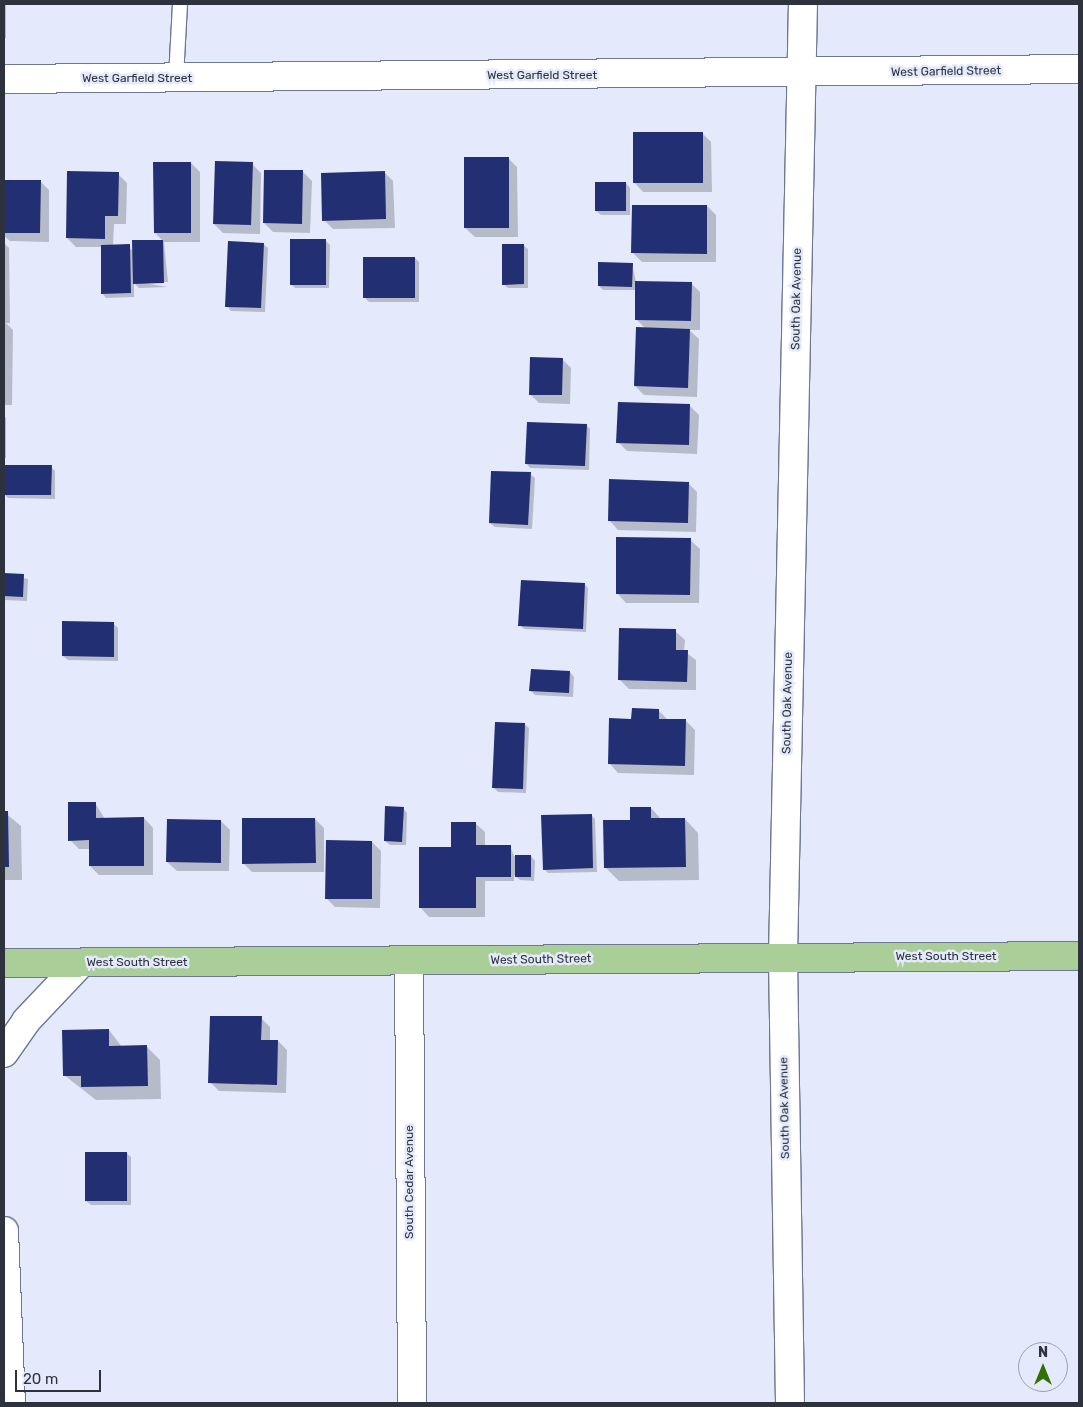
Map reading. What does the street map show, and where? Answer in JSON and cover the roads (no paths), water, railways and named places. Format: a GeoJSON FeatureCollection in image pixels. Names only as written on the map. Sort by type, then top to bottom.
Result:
{"type":"FeatureCollection","features":[{"type":"Feature","properties":{"kind":"main road","name":"West South Street"},"geometry":{"type":"LineString","coordinates":[[4,963],[1079,956]]}},
{"type":"Feature","properties":{"kind":"street","name":"South Oak Avenue"},"geometry":{"type":"LineString","coordinates":[[790,1403],[783,957],[803,4]]}},
{"type":"Feature","properties":{"kind":"street","name":"West Garfield Street"},"geometry":{"type":"LineString","coordinates":[[4,79],[802,75],[1079,69]]}},
{"type":"Feature","properties":{"kind":"street","name":"South Cedar Avenue"},"geometry":{"type":"LineString","coordinates":[[409,961],[412,1403]]}},
{"type":"Feature","properties":{"kind":"street"},"geometry":{"type":"LineString","coordinates":[[4,1053],[26,1021],[81,963]]}},
{"type":"Feature","properties":{"kind":"street"},"geometry":{"type":"LineString","coordinates":[[4,1231],[11,1403]]}},
{"type":"Feature","properties":{"kind":"lane"},"geometry":{"type":"LineString","coordinates":[[176,78],[180,4]]}}]}
